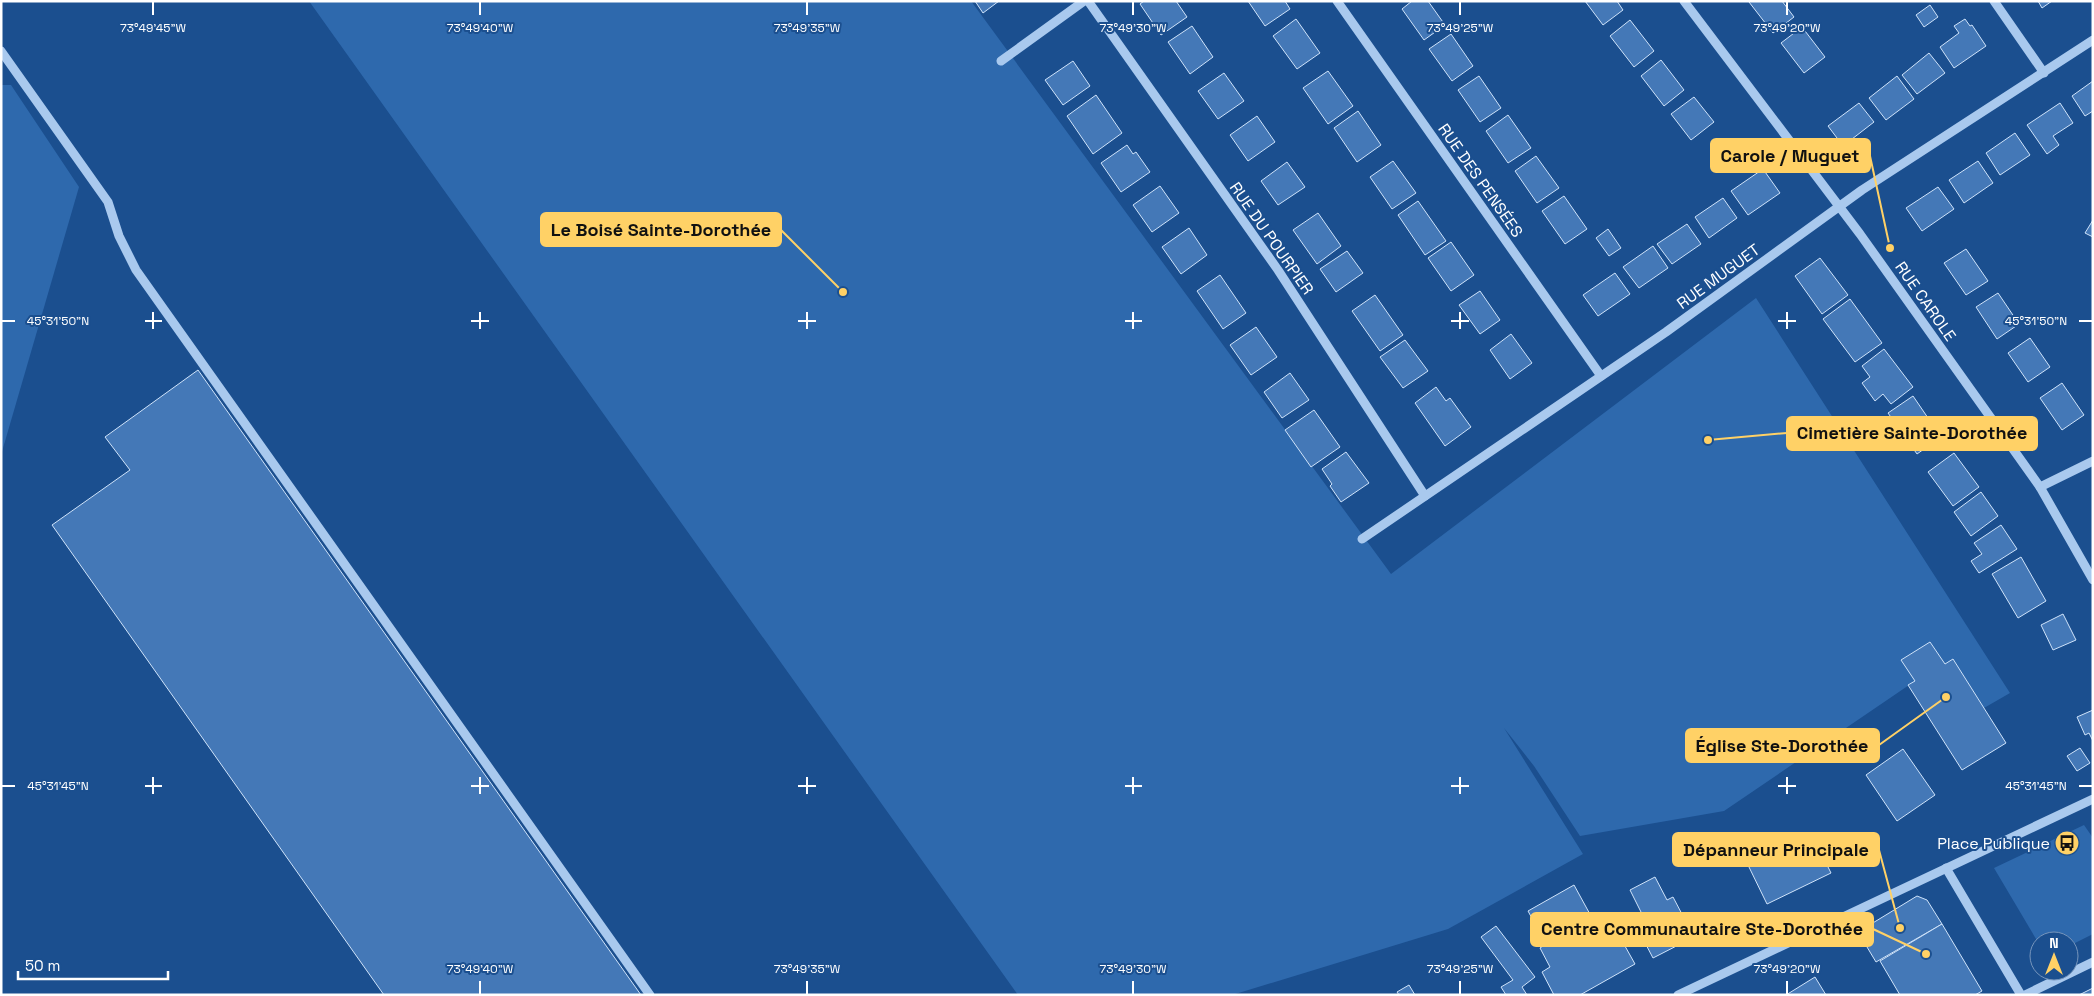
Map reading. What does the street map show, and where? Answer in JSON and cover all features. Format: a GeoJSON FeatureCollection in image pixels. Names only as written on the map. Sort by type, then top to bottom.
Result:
{"type":"FeatureCollection","features":[{"type":"Feature","properties":{"kind":"street"},"geometry":{"type":"LineString","coordinates":[[1001,62],[1084,1]]}},
{"type":"Feature","properties":{"kind":"street","name":"RUE DU POURPIER"},"geometry":{"type":"LineString","coordinates":[[1088,1],[1278,270],[1425,496]]}},
{"type":"Feature","properties":{"kind":"street","name":"RUE DES PENSÉES"},"geometry":{"type":"LineString","coordinates":[[1337,1],[1601,376]]}},
{"type":"Feature","properties":{"kind":"street","name":"RUE CAROLE"},"geometry":{"type":"LineString","coordinates":[[1684,1],[1839,207],[2040,486],[2093,580]]}},
{"type":"Feature","properties":{"kind":"street"},"geometry":{"type":"LineString","coordinates":[[1994,1],[2044,73]]}},
{"type":"Feature","properties":{"kind":"street","name":"RUE MUGUET"},"geometry":{"type":"LineString","coordinates":[[1362,539],[1666,332],[1839,207],[2093,40]]}},
{"type":"Feature","properties":{"kind":"street"},"geometry":{"type":"LineString","coordinates":[[1,51],[108,202],[119,236],[136,270],[650,995]]}},
{"type":"Feature","properties":{"kind":"street"},"geometry":{"type":"LineString","coordinates":[[2040,486],[2093,461]]}},
{"type":"Feature","properties":{"kind":"street"},"geometry":{"type":"LineString","coordinates":[[1678,995],[2092,801]]}},
{"type":"Feature","properties":{"kind":"street"},"geometry":{"type":"LineString","coordinates":[[1946,868],[2023,995],[2093,962]]}},
{"type":"Feature","properties":{"kind":"shaded area"},"geometry":{"type":"Polygon","coordinates":[[[309,1],[971,1],[1391,574],[1756,298],[2010,693],[1984,708],[1953,659],[1945,664],[1930,642],[1901,660],[1915,681],[1724,811],[1580,836],[1534,766],[1504,728],[1583,854],[1448,929],[1232,995],[1018,995],[309,1]]]}},
{"type":"Feature","properties":{"kind":"shaded area"},"geometry":{"type":"Polygon","coordinates":[[[1,85],[11,85],[79,187],[1,455],[1,85]]]}},
{"type":"Feature","properties":{"kind":"shaded area"},"geometry":{"type":"Polygon","coordinates":[[[2084,825],[2093,838],[2093,934],[2079,941],[2079,931],[2031,931],[1994,868],[2084,825]]]}},
{"type":"Feature","properties":{"kind":"building"},"geometry":{"type":"Polygon","coordinates":[[[975,1],[999,1],[983,13],[975,1]]]}},
{"type":"Feature","properties":{"kind":"building"},"geometry":{"type":"Polygon","coordinates":[[[1144,1],[1176,1],[1187,17],[1161,35],[1140,4],[1144,1]]]}},
{"type":"Feature","properties":{"kind":"building"},"geometry":{"type":"Polygon","coordinates":[[[1248,1],[1285,1],[1290,9],[1265,26],[1248,1]]]}},
{"type":"Feature","properties":{"kind":"building"},"geometry":{"type":"Polygon","coordinates":[[[1412,1],[1428,1],[1445,25],[1424,40],[1402,9],[1412,1]]]}},
{"type":"Feature","properties":{"kind":"building"},"geometry":{"type":"Polygon","coordinates":[[[1585,1],[1617,1],[1623,10],[1603,25],[1585,1]]]}},
{"type":"Feature","properties":{"kind":"building"},"geometry":{"type":"Polygon","coordinates":[[[1782,1],[1794,17],[1773,33],[1749,2],[1782,1]]]}},
{"type":"Feature","properties":{"kind":"building"},"geometry":{"type":"Polygon","coordinates":[[[2038,1],[2052,1],[2042,8],[2038,1]]]}},
{"type":"Feature","properties":{"kind":"building"},"geometry":{"type":"Polygon","coordinates":[[[1930,5],[1938,17],[1924,27],[1916,15],[1930,5]]]}},
{"type":"Feature","properties":{"kind":"building"},"geometry":{"type":"Polygon","coordinates":[[[1296,19],[1320,53],[1297,69],[1273,36],[1296,19]]]}},
{"type":"Feature","properties":{"kind":"building"},"geometry":{"type":"Polygon","coordinates":[[[1965,19],[1970,26],[1972,25],[1986,46],[1954,68],[1940,47],[1959,33],[1954,26],[1965,19]]]}},
{"type":"Feature","properties":{"kind":"building"},"geometry":{"type":"Polygon","coordinates":[[[1630,20],[1654,51],[1634,67],[1610,36],[1630,20]]]}},
{"type":"Feature","properties":{"kind":"building"},"geometry":{"type":"Polygon","coordinates":[[[1192,26],[1213,57],[1190,74],[1168,42],[1192,26]]]}},
{"type":"Feature","properties":{"kind":"building"},"geometry":{"type":"Polygon","coordinates":[[[1802,27],[1825,57],[1804,73],[1781,43],[1802,27]]]}},
{"type":"Feature","properties":{"kind":"building"},"geometry":{"type":"Polygon","coordinates":[[[1451,34],[1473,66],[1452,81],[1429,49],[1451,34]]]}},
{"type":"Feature","properties":{"kind":"building"},"geometry":{"type":"Polygon","coordinates":[[[1929,53],[1945,73],[1917,94],[1902,75],[1929,53]]]}},
{"type":"Feature","properties":{"kind":"building"},"geometry":{"type":"Polygon","coordinates":[[[1661,60],[1684,90],[1664,106],[1641,76],[1661,60]]]}},
{"type":"Feature","properties":{"kind":"building"},"geometry":{"type":"Polygon","coordinates":[[[1073,61],[1090,86],[1063,105],[1045,80],[1073,61]]]}},
{"type":"Feature","properties":{"kind":"building"},"geometry":{"type":"Polygon","coordinates":[[[1328,71],[1353,106],[1328,124],[1303,88],[1328,71]]]}},
{"type":"Feature","properties":{"kind":"building"},"geometry":{"type":"Polygon","coordinates":[[[1224,73],[1244,101],[1218,119],[1198,91],[1224,73]]]}},
{"type":"Feature","properties":{"kind":"building"},"geometry":{"type":"Polygon","coordinates":[[[1479,76],[1501,108],[1480,122],[1458,90],[1479,76]]]}},
{"type":"Feature","properties":{"kind":"building"},"geometry":{"type":"Polygon","coordinates":[[[1897,76],[1914,99],[1886,120],[1869,98],[1897,76]]]}},
{"type":"Feature","properties":{"kind":"building"},"geometry":{"type":"Polygon","coordinates":[[[2093,81],[2093,111],[2085,116],[2072,96],[2093,81]]]}},
{"type":"Feature","properties":{"kind":"building"},"geometry":{"type":"Polygon","coordinates":[[[1096,95],[1122,133],[1093,154],[1067,116],[1096,95]]]}},
{"type":"Feature","properties":{"kind":"building"},"geometry":{"type":"Polygon","coordinates":[[[1694,97],[1714,122],[1691,140],[1671,114],[1694,97]]]}},
{"type":"Feature","properties":{"kind":"building"},"geometry":{"type":"Polygon","coordinates":[[[1859,103],[1874,122],[1843,146],[1828,126],[1859,103]]]}},
{"type":"Feature","properties":{"kind":"building"},"geometry":{"type":"Polygon","coordinates":[[[2060,103],[2073,123],[2053,136],[2059,145],[2047,154],[2027,125],[2060,103]]]}},
{"type":"Feature","properties":{"kind":"building"},"geometry":{"type":"Polygon","coordinates":[[[1358,111],[1381,145],[1357,162],[1334,128],[1358,111]]]}},
{"type":"Feature","properties":{"kind":"building"},"geometry":{"type":"Polygon","coordinates":[[[1508,115],[1531,148],[1508,163],[1486,131],[1508,115]]]}},
{"type":"Feature","properties":{"kind":"building"},"geometry":{"type":"Polygon","coordinates":[[[1257,116],[1275,142],[1248,161],[1230,135],[1257,116]]]}},
{"type":"Feature","properties":{"kind":"building"},"geometry":{"type":"Polygon","coordinates":[[[2015,133],[2030,155],[2000,175],[1986,153],[2015,133]]]}},
{"type":"Feature","properties":{"kind":"building"},"geometry":{"type":"Polygon","coordinates":[[[1127,145],[1133,154],[1136,152],[1150,172],[1121,192],[1101,163],[1127,145]]]}},
{"type":"Feature","properties":{"kind":"building"},"geometry":{"type":"Polygon","coordinates":[[[1536,156],[1559,188],[1537,203],[1515,171],[1536,156]]]}},
{"type":"Feature","properties":{"kind":"building"},"geometry":{"type":"Polygon","coordinates":[[[1393,161],[1416,193],[1392,209],[1370,177],[1393,161]]]}},
{"type":"Feature","properties":{"kind":"building"},"geometry":{"type":"Polygon","coordinates":[[[1978,161],[1993,183],[1964,203],[1949,180],[1978,161]]]}},
{"type":"Feature","properties":{"kind":"building"},"geometry":{"type":"Polygon","coordinates":[[[1287,162],[1305,187],[1278,205],[1261,181],[1287,162]]]}},
{"type":"Feature","properties":{"kind":"building"},"geometry":{"type":"Polygon","coordinates":[[[1763,169],[1780,193],[1748,215],[1731,191],[1763,169]]]}},
{"type":"Feature","properties":{"kind":"building"},"geometry":{"type":"Polygon","coordinates":[[[1160,186],[1179,213],[1152,232],[1133,205],[1160,186]]]}},
{"type":"Feature","properties":{"kind":"building"},"geometry":{"type":"Polygon","coordinates":[[[1938,187],[1954,209],[1922,231],[1906,208],[1938,187]]]}},
{"type":"Feature","properties":{"kind":"building"},"geometry":{"type":"Polygon","coordinates":[[[1564,196],[1587,229],[1565,244],[1542,211],[1564,196]]]}},
{"type":"Feature","properties":{"kind":"building"},"geometry":{"type":"Polygon","coordinates":[[[1723,198],[1737,218],[1709,238],[1695,217],[1723,198]]]}},
{"type":"Feature","properties":{"kind":"building"},"geometry":{"type":"Polygon","coordinates":[[[1418,201],[1446,241],[1425,255],[1398,215],[1418,201]]]}},
{"type":"Feature","properties":{"kind":"building"},"geometry":{"type":"Polygon","coordinates":[[[1318,213],[1341,246],[1317,264],[1293,230],[1318,213]]]}},
{"type":"Feature","properties":{"kind":"building"},"geometry":{"type":"Polygon","coordinates":[[[2093,220],[2093,237],[2085,233],[2093,220]]]}},
{"type":"Feature","properties":{"kind":"building"},"geometry":{"type":"Polygon","coordinates":[[[1687,224],[1701,244],[1672,264],[1657,244],[1687,224]]]}},
{"type":"Feature","properties":{"kind":"building"},"geometry":{"type":"Polygon","coordinates":[[[1189,228],[1207,255],[1181,274],[1162,247],[1189,228]]]}},
{"type":"Feature","properties":{"kind":"building"},"geometry":{"type":"Polygon","coordinates":[[[1608,229],[1621,248],[1609,256],[1596,238],[1608,229]]]}},
{"type":"Feature","properties":{"kind":"building"},"geometry":{"type":"Polygon","coordinates":[[[1451,242],[1474,275],[1451,291],[1428,258],[1451,242]]]}},
{"type":"Feature","properties":{"kind":"building"},"geometry":{"type":"Polygon","coordinates":[[[1653,246],[1668,268],[1639,288],[1623,267],[1653,246]]]}},
{"type":"Feature","properties":{"kind":"building"},"geometry":{"type":"Polygon","coordinates":[[[1966,249],[1988,281],[1966,295],[1944,263],[1966,249]]]}},
{"type":"Feature","properties":{"kind":"building"},"geometry":{"type":"Polygon","coordinates":[[[1347,251],[1363,273],[1336,292],[1320,269],[1347,251]]]}},
{"type":"Feature","properties":{"kind":"building"},"geometry":{"type":"Polygon","coordinates":[[[1820,258],[1848,295],[1822,314],[1795,276],[1820,258]]]}},
{"type":"Feature","properties":{"kind":"building"},"geometry":{"type":"Polygon","coordinates":[[[1615,273],[1630,294],[1598,316],[1583,295],[1615,273]]]}},
{"type":"Feature","properties":{"kind":"building"},"geometry":{"type":"Polygon","coordinates":[[[1220,275],[1246,313],[1223,329],[1197,291],[1220,275]]]}},
{"type":"Feature","properties":{"kind":"building"},"geometry":{"type":"Polygon","coordinates":[[[1480,291],[1500,320],[1480,334],[1459,305],[1480,291]]]}},
{"type":"Feature","properties":{"kind":"building"},"geometry":{"type":"Polygon","coordinates":[[[1998,293],[2019,324],[1997,339],[1976,307],[1998,293]]]}},
{"type":"Feature","properties":{"kind":"building"},"geometry":{"type":"Polygon","coordinates":[[[1375,295],[1403,335],[1380,351],[1352,311],[1375,295]]]}},
{"type":"Feature","properties":{"kind":"building"},"geometry":{"type":"Polygon","coordinates":[[[1850,299],[1882,343],[1855,362],[1823,319],[1850,299]]]}},
{"type":"Feature","properties":{"kind":"building"},"geometry":{"type":"Polygon","coordinates":[[[1256,327],[1277,357],[1251,375],[1230,345],[1256,327]]]}},
{"type":"Feature","properties":{"kind":"building"},"geometry":{"type":"Polygon","coordinates":[[[1511,334],[1532,363],[1510,379],[1490,350],[1511,334]]]}},
{"type":"Feature","properties":{"kind":"building"},"geometry":{"type":"Polygon","coordinates":[[[2030,338],[2050,367],[2028,382],[2008,353],[2030,338]]]}},
{"type":"Feature","properties":{"kind":"building"},"geometry":{"type":"Polygon","coordinates":[[[1405,340],[1428,371],[1403,388],[1380,357],[1405,340]]]}},
{"type":"Feature","properties":{"kind":"building"},"geometry":{"type":"Polygon","coordinates":[[[1884,349],[1913,387],[1891,404],[1883,394],[1875,401],[1862,383],[1870,377],[1862,366],[1884,349]]]}},
{"type":"Feature","properties":{"kind":"building"},"geometry":{"type":"Polygon","coordinates":[[[198,370],[641,995],[384,995],[52,525],[130,470],[105,437],[198,370]]]}},
{"type":"Feature","properties":{"kind":"building"},"geometry":{"type":"Polygon","coordinates":[[[1290,373],[1309,400],[1282,418],[1264,392],[1290,373]]]}},
{"type":"Feature","properties":{"kind":"building"},"geometry":{"type":"Polygon","coordinates":[[[2062,383],[2084,415],[2062,430],[2040,398],[2062,383]]]}},
{"type":"Feature","properties":{"kind":"building"},"geometry":{"type":"Polygon","coordinates":[[[1436,387],[1446,401],[1450,398],[1471,427],[1445,446],[1415,403],[1436,387]]]}},
{"type":"Feature","properties":{"kind":"building"},"geometry":{"type":"Polygon","coordinates":[[[1913,396],[1941,437],[1917,454],[1888,413],[1913,396]]]}},
{"type":"Feature","properties":{"kind":"building"},"geometry":{"type":"Polygon","coordinates":[[[1314,410],[1340,447],[1311,467],[1285,430],[1314,410]]]}},
{"type":"Feature","properties":{"kind":"building"},"geometry":{"type":"Polygon","coordinates":[[[1346,452],[1369,483],[1341,502],[1330,486],[1332,484],[1322,469],[1346,452]]]}},
{"type":"Feature","properties":{"kind":"building"},"geometry":{"type":"Polygon","coordinates":[[[1954,453],[1979,487],[1953,506],[1928,472],[1954,453]]]}},
{"type":"Feature","properties":{"kind":"building"},"geometry":{"type":"Polygon","coordinates":[[[1981,492],[1998,516],[1971,536],[1954,512],[1981,492]]]}},
{"type":"Feature","properties":{"kind":"building"},"geometry":{"type":"Polygon","coordinates":[[[2001,525],[2017,549],[1979,573],[1971,561],[1982,554],[1974,543],[2001,525]]]}},
{"type":"Feature","properties":{"kind":"building"},"geometry":{"type":"Polygon","coordinates":[[[2021,557],[2046,601],[2018,618],[1992,574],[2021,557]]]}},
{"type":"Feature","properties":{"kind":"building"},"geometry":{"type":"Polygon","coordinates":[[[2063,614],[2076,640],[2053,650],[2041,625],[2063,614]]]}},
{"type":"Feature","properties":{"kind":"building"},"geometry":{"type":"Polygon","coordinates":[[[1930,642],[1945,664],[1953,659],[2006,743],[1962,770],[1908,685],[1915,681],[1901,660],[1930,642]]]}},
{"type":"Feature","properties":{"kind":"building"},"geometry":{"type":"Polygon","coordinates":[[[2093,710],[2093,741],[2089,733],[2085,735],[2077,717],[2093,710]]]}},
{"type":"Feature","properties":{"kind":"building"},"geometry":{"type":"Polygon","coordinates":[[[2080,748],[2090,763],[2077,771],[2067,756],[2080,748]]]}},
{"type":"Feature","properties":{"kind":"building"},"geometry":{"type":"Polygon","coordinates":[[[1903,749],[1935,795],[1897,821],[1866,775],[1903,749]]]}},
{"type":"Feature","properties":{"kind":"building"},"geometry":{"type":"Polygon","coordinates":[[[1812,835],[1831,873],[1767,904],[1748,865],[1812,835]]]}},
{"type":"Feature","properties":{"kind":"building"},"geometry":{"type":"Polygon","coordinates":[[[1655,877],[1667,900],[1673,897],[1694,937],[1653,958],[1632,918],[1642,914],[1630,890],[1655,877]]]}},
{"type":"Feature","properties":{"kind":"building"},"geometry":{"type":"Polygon","coordinates":[[[1574,885],[1603,938],[1616,930],[1635,964],[1580,995],[1554,995],[1542,972],[1550,967],[1540,948],[1546,944],[1528,911],[1574,885]]]}},
{"type":"Feature","properties":{"kind":"building"},"geometry":{"type":"Polygon","coordinates":[[[1917,896],[1927,900],[1942,924],[1876,962],[1858,932],[1917,896]]]}},
{"type":"Feature","properties":{"kind":"building"},"geometry":{"type":"Polygon","coordinates":[[[1942,924],[1982,991],[1975,995],[1900,995],[1880,961],[1942,924]]]}},
{"type":"Feature","properties":{"kind":"building"},"geometry":{"type":"Polygon","coordinates":[[[1496,926],[1535,977],[1522,987],[1527,995],[1506,995],[1501,987],[1513,980],[1481,937],[1496,926]]]}},
{"type":"Feature","properties":{"kind":"building"},"geometry":{"type":"Polygon","coordinates":[[[1815,977],[1826,995],[1786,995],[1815,977]]]}},
{"type":"Feature","properties":{"kind":"building"},"geometry":{"type":"Polygon","coordinates":[[[1409,985],[1415,995],[1399,995],[1397,992],[1409,985]]]}},
{"type":"Feature","properties":{"kind":"building"},"geometry":{"type":"Polygon","coordinates":[[[2093,988],[2093,995],[2079,995],[2093,988]]]}},
{"type":"Feature","properties":{"kind":"place","name":"Carole / Muguet"},"geometry":{"type":"Point","coordinates":[1890,248]}},
{"type":"Feature","properties":{"kind":"place","name":"Le Boisé Sainte-Dorothée"},"geometry":{"type":"Point","coordinates":[843,292]}},
{"type":"Feature","properties":{"kind":"place","name":"Cimetière Sainte-Dorothée"},"geometry":{"type":"Point","coordinates":[1708,440]}},
{"type":"Feature","properties":{"kind":"place","name":"Église Ste-Dorothée"},"geometry":{"type":"Point","coordinates":[1946,697]}},
{"type":"Feature","properties":{"kind":"place","name":"Place Publique"},"geometry":{"type":"Point","coordinates":[2067,843]}},
{"type":"Feature","properties":{"kind":"place","name":"Dépanneur Principale"},"geometry":{"type":"Point","coordinates":[1900,928]}},
{"type":"Feature","properties":{"kind":"place","name":"Centre Communautaire Ste-Dorothée"},"geometry":{"type":"Point","coordinates":[1926,954]}}]}
